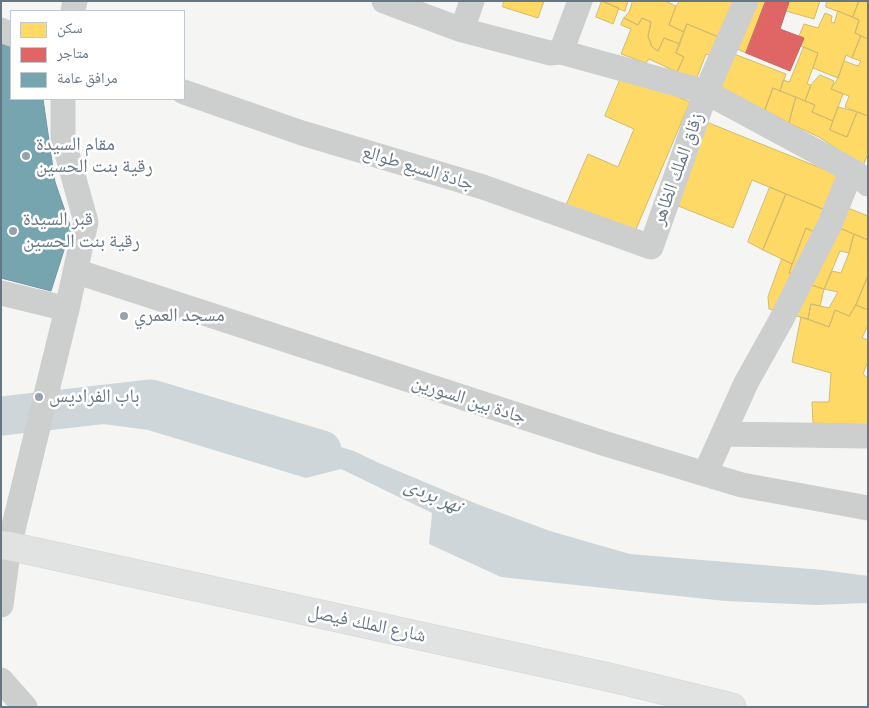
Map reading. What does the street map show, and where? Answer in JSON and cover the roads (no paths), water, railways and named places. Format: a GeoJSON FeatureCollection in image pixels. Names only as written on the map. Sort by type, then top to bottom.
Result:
{"type":"FeatureCollection","features":[{"type":"Feature","properties":{"kind":"street"},"geometry":{"type":"LineString","coordinates":[[384,1],[462,30],[550,53],[561,52],[706,92],[862,179]]}},
{"type":"Feature","properties":{"kind":"street"},"geometry":{"type":"LineString","coordinates":[[462,30],[472,1]]}},
{"type":"Feature","properties":{"kind":"street"},"geometry":{"type":"LineString","coordinates":[[561,52],[580,1]]}},
{"type":"Feature","properties":{"kind":"street","name":"زقاق الملك الظاهر"},"geometry":{"type":"LineString","coordinates":[[651,247],[706,92],[746,1]]}},
{"type":"Feature","properties":{"kind":"street","name":"جادة السبع طوالع"},"geometry":{"type":"LineString","coordinates":[[185,92],[302,133],[482,187],[651,247]]}},
{"type":"Feature","properties":{"kind":"street"},"geometry":{"type":"LineString","coordinates":[[1,605],[5,546],[67,309],[86,222],[63,139],[62,100]]}},
{"type":"Feature","properties":{"kind":"street"},"geometry":{"type":"LineString","coordinates":[[705,474],[746,383],[780,322],[830,224],[848,179],[862,179]]}},
{"type":"Feature","properties":{"kind":"street","name":"جادة بين السورين"},"geometry":{"type":"LineString","coordinates":[[75,271],[603,443],[705,474],[742,485],[868,508]]}},
{"type":"Feature","properties":{"kind":"street"},"geometry":{"type":"LineString","coordinates":[[1,293],[67,309]]}},
{"type":"Feature","properties":{"kind":"street"},"geometry":{"type":"LineString","coordinates":[[724,434],[868,436]]}},
{"type":"Feature","properties":{"kind":"street","name":"شارع الملك فيصل"},"geometry":{"type":"LineString","coordinates":[[5,546],[608,677],[732,707]]}},
{"type":"Feature","properties":{"kind":"street"},"geometry":{"type":"LineString","coordinates":[[1,680],[25,707]]}},
{"type":"Feature","properties":{"kind":"water"},"geometry":{"type":"Polygon","coordinates":[[[151,399],[278,437],[301,435],[354,451],[477,504],[550,531],[630,554],[823,570],[868,576],[868,603],[817,605],[725,601],[501,577],[429,544],[432,513],[341,469],[306,478],[148,430],[103,424],[92,406],[151,399]]]}},
{"type":"Feature","properties":{"kind":"waterway","name":"نهر بردى"},"geometry":{"type":"LineString","coordinates":[[1,416],[151,399],[322,450]]}},
{"type":"Feature","properties":{"kind":"place","name":"مقام السيدة رقية بنت الحسين"},"geometry":{"type":"Point","coordinates":[26,156]}},
{"type":"Feature","properties":{"kind":"place","name":"قبر السيدة رقية بنت الحسين"},"geometry":{"type":"Point","coordinates":[13,231]}},
{"type":"Feature","properties":{"kind":"place","name":"مسجد العمري"},"geometry":{"type":"Point","coordinates":[124,316]}},
{"type":"Feature","properties":{"kind":"place","name":"باب الفراديس"},"geometry":{"type":"Point","coordinates":[39,397]}}]}
